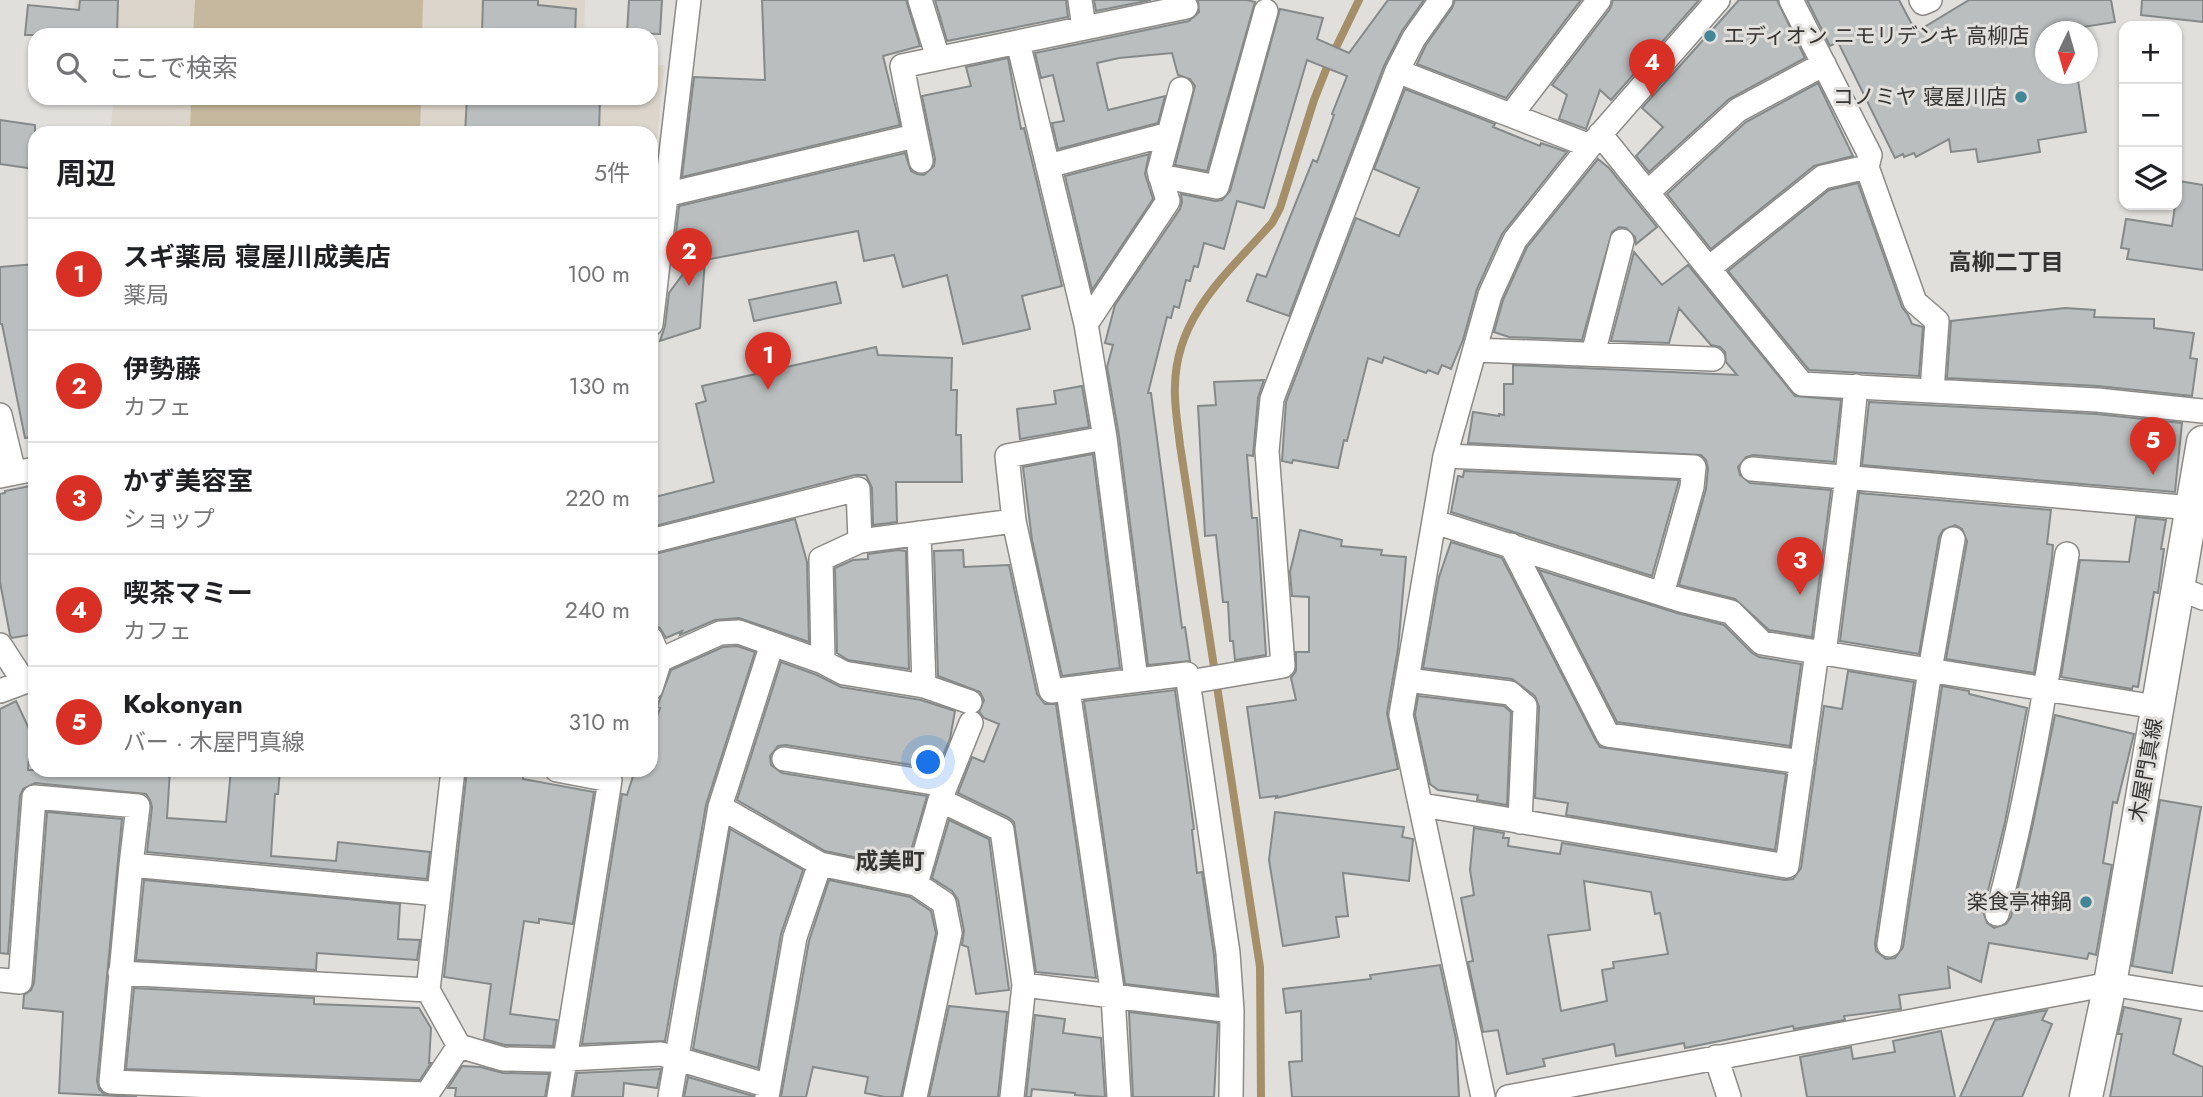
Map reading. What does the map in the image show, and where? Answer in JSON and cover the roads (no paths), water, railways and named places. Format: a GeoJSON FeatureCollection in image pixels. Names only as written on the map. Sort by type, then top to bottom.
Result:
{"type":"FeatureCollection","features":[{"type":"Feature","properties":{"kind":"main road","name":"木屋門真線"},"geometry":{"type":"LineString","coordinates":[[2086,1097],[2109,984],[2156,707],[2190,593],[2192,509],[2203,442]]}},
{"type":"Feature","properties":{"kind":"street"},"geometry":{"type":"LineString","coordinates":[[658,260],[689,0]]}},
{"type":"Feature","properties":{"kind":"street"},"geometry":{"type":"LineString","coordinates":[[920,0],[938,58]]}},
{"type":"Feature","properties":{"kind":"street"},"geometry":{"type":"LineString","coordinates":[[1080,0],[1084,28]]}},
{"type":"Feature","properties":{"kind":"street"},"geometry":{"type":"LineString","coordinates":[[1192,682],[1283,666],[1268,451],[1272,399],[1397,71],[1414,38],[1441,0]]}},
{"type":"Feature","properties":{"kind":"street"},"geometry":{"type":"LineString","coordinates":[[1511,115],[1599,0]]}},
{"type":"Feature","properties":{"kind":"street"},"geometry":{"type":"LineString","coordinates":[[1483,1097],[1401,715],[1445,456],[1490,295],[1515,240],[1595,140],[1718,0]]}},
{"type":"Feature","properties":{"kind":"street"},"geometry":{"type":"LineString","coordinates":[[1791,0],[1870,155],[1867,167],[1915,302],[1937,321],[1932,391]]}},
{"type":"Feature","properties":{"kind":"street"},"geometry":{"type":"LineString","coordinates":[[1921,0],[1923,3],[1930,0]]}},
{"type":"Feature","properties":{"kind":"street"},"geometry":{"type":"LineString","coordinates":[[921,161],[902,66],[1186,8]]}},
{"type":"Feature","properties":{"kind":"street"},"geometry":{"type":"LineString","coordinates":[[1160,176],[1217,187],[1266,11]]}},
{"type":"Feature","properties":{"kind":"street"},"geometry":{"type":"LineString","coordinates":[[1018,41],[1086,324],[1105,438],[1136,681]]}},
{"type":"Feature","properties":{"kind":"street"},"geometry":{"type":"LineString","coordinates":[[1648,192],[1738,110],[1824,64]]}},
{"type":"Feature","properties":{"kind":"street"},"geometry":{"type":"LineString","coordinates":[[1397,71],[1511,115],[1595,140],[1648,192],[1802,384],[2097,400],[2203,411]]}},
{"type":"Feature","properties":{"kind":"street"},"geometry":{"type":"LineString","coordinates":[[1086,324],[1168,201],[1159,171],[1181,89]]}},
{"type":"Feature","properties":{"kind":"street"},"geometry":{"type":"LineString","coordinates":[[1048,166],[1169,134]]}},
{"type":"Feature","properties":{"kind":"street"},"geometry":{"type":"LineString","coordinates":[[665,195],[915,136]]}},
{"type":"Feature","properties":{"kind":"street"},"geometry":{"type":"LineString","coordinates":[[1709,268],[1823,177],[1867,167]]}},
{"type":"Feature","properties":{"kind":"street"},"geometry":{"type":"LineString","coordinates":[[1593,354],[1622,241]]}},
{"type":"Feature","properties":{"kind":"street"},"geometry":{"type":"LineString","coordinates":[[1475,350],[1713,359]]}},
{"type":"Feature","properties":{"kind":"street"},"geometry":{"type":"LineString","coordinates":[[1422,805],[1787,866],[1847,477],[1856,387]]}},
{"type":"Feature","properties":{"kind":"street"},"geometry":{"type":"LineString","coordinates":[[0,415],[16,473]]}},
{"type":"Feature","properties":{"kind":"street"},"geometry":{"type":"LineString","coordinates":[[1105,438],[1007,456],[1014,521],[1051,691],[1187,674],[1192,682],[1228,953],[1232,1011],[1231,1097]]}},
{"type":"Feature","properties":{"kind":"street"},"geometry":{"type":"LineString","coordinates":[[1445,456],[1694,467],[1692,487],[1662,594]]}},
{"type":"Feature","properties":{"kind":"street"},"geometry":{"type":"LineString","coordinates":[[1752,469],[2192,509]]}},
{"type":"Feature","properties":{"kind":"street"},"geometry":{"type":"LineString","coordinates":[[658,539],[858,489],[860,541]]}},
{"type":"Feature","properties":{"kind":"street"},"geometry":{"type":"LineString","coordinates":[[823,662],[821,559],[860,541],[1014,521]]}},
{"type":"Feature","properties":{"kind":"street"},"geometry":{"type":"LineString","coordinates":[[1435,522],[1662,594],[1731,612],[1762,643],[2156,707]]}},
{"type":"Feature","properties":{"kind":"street"},"geometry":{"type":"LineString","coordinates":[[919,533],[924,686]]}},
{"type":"Feature","properties":{"kind":"street"},"geometry":{"type":"LineString","coordinates":[[1889,945],[1930,670],[1953,539]]}},
{"type":"Feature","properties":{"kind":"street"},"geometry":{"type":"LineString","coordinates":[[1511,545],[1608,735],[1802,762]]}},
{"type":"Feature","properties":{"kind":"street"},"geometry":{"type":"LineString","coordinates":[[1997,914],[2010,870],[2045,688],[2067,554]]}},
{"type":"Feature","properties":{"kind":"street"},"geometry":{"type":"LineString","coordinates":[[658,649],[720,633],[739,632],[823,662],[844,673],[924,686],[971,712],[943,792],[916,884]]}},
{"type":"Feature","properties":{"kind":"street"},"geometry":{"type":"LineString","coordinates":[[670,1097],[720,807],[772,644]]}},
{"type":"Feature","properties":{"kind":"street"},"geometry":{"type":"LineString","coordinates":[[0,645],[28,678]]}},
{"type":"Feature","properties":{"kind":"street"},"geometry":{"type":"LineString","coordinates":[[1407,680],[1510,693],[1525,706],[1520,822]]}},
{"type":"Feature","properties":{"kind":"street"},"geometry":{"type":"LineString","coordinates":[[0,691],[28,681]]}},
{"type":"Feature","properties":{"kind":"street"},"geometry":{"type":"LineString","coordinates":[[1068,690],[1113,996],[1119,1097]]}},
{"type":"Feature","properties":{"kind":"street"},"geometry":{"type":"LineString","coordinates":[[784,759],[943,792],[1002,830],[1024,985],[1012,1097]]}},
{"type":"Feature","properties":{"kind":"street"},"geometry":{"type":"LineString","coordinates":[[452,777],[428,990],[458,1046],[503,1059],[661,1054],[768,1092],[795,936],[820,864]]}},
{"type":"Feature","properties":{"kind":"street"},"geometry":{"type":"LineString","coordinates":[[559,1097],[610,780],[594,777]]}},
{"type":"Feature","properties":{"kind":"street"},"geometry":{"type":"LineString","coordinates":[[0,980],[20,982],[34,797],[138,806],[111,1082],[230,1092],[425,1095],[458,1046]]}},
{"type":"Feature","properties":{"kind":"street"},"geometry":{"type":"LineString","coordinates":[[720,807],[820,864],[916,884],[944,902],[950,933],[915,1097]]}},
{"type":"Feature","properties":{"kind":"street"},"geometry":{"type":"LineString","coordinates":[[131,865],[438,894]]}},
{"type":"Feature","properties":{"kind":"street"},"geometry":{"type":"LineString","coordinates":[[120,973],[428,990]]}},
{"type":"Feature","properties":{"kind":"street"},"geometry":{"type":"LineString","coordinates":[[1508,1097],[2109,984],[2203,999]]}},
{"type":"Feature","properties":{"kind":"street"},"geometry":{"type":"LineString","coordinates":[[1024,985],[1232,1011]]}},
{"type":"Feature","properties":{"kind":"street"},"geometry":{"type":"LineString","coordinates":[[1716,1057],[1729,1097]]}},
{"type":"Feature","properties":{"kind":"waterway"},"geometry":{"type":"LineString","coordinates":[[1261,1097],[1260,967],[1180,445],[1175,386],[1184,338],[1195,316],[1222,278],[1272,223],[1280,208],[1314,100],[1359,0]]}},
{"type":"Feature","properties":{"kind":"place","name":"エディオン ニモリデンキ 高柳店"},"geometry":{"type":"Point","coordinates":[1710,36]}},
{"type":"Feature","properties":{"kind":"place","name":"喫茶マミー"},"geometry":{"type":"Point","coordinates":[1652,97]}},
{"type":"Feature","properties":{"kind":"place","name":"コノミヤ 寝屋川店"},"geometry":{"type":"Point","coordinates":[2021,97]}},
{"type":"Feature","properties":{"kind":"place","name":"伊勢藤"},"geometry":{"type":"Point","coordinates":[689,286]}},
{"type":"Feature","properties":{"kind":"place","name":"スギ薬局 寝屋川成美店"},"geometry":{"type":"Point","coordinates":[768,390]}},
{"type":"Feature","properties":{"kind":"place","name":"Kokonyan"},"geometry":{"type":"Point","coordinates":[2153,475]}},
{"type":"Feature","properties":{"kind":"place","name":"かず美容室"},"geometry":{"type":"Point","coordinates":[1800,595]}},
{"type":"Feature","properties":{"kind":"place","name":"楽食亭神鍋"},"geometry":{"type":"Point","coordinates":[2086,902]}},
{"type":"Feature","properties":{"kind":"district","name":"高柳二丁目"},"geometry":{"type":"Point","coordinates":[2006,262]}},
{"type":"Feature","properties":{"kind":"district","name":"成美町"},"geometry":{"type":"Point","coordinates":[890,861]}}]}
